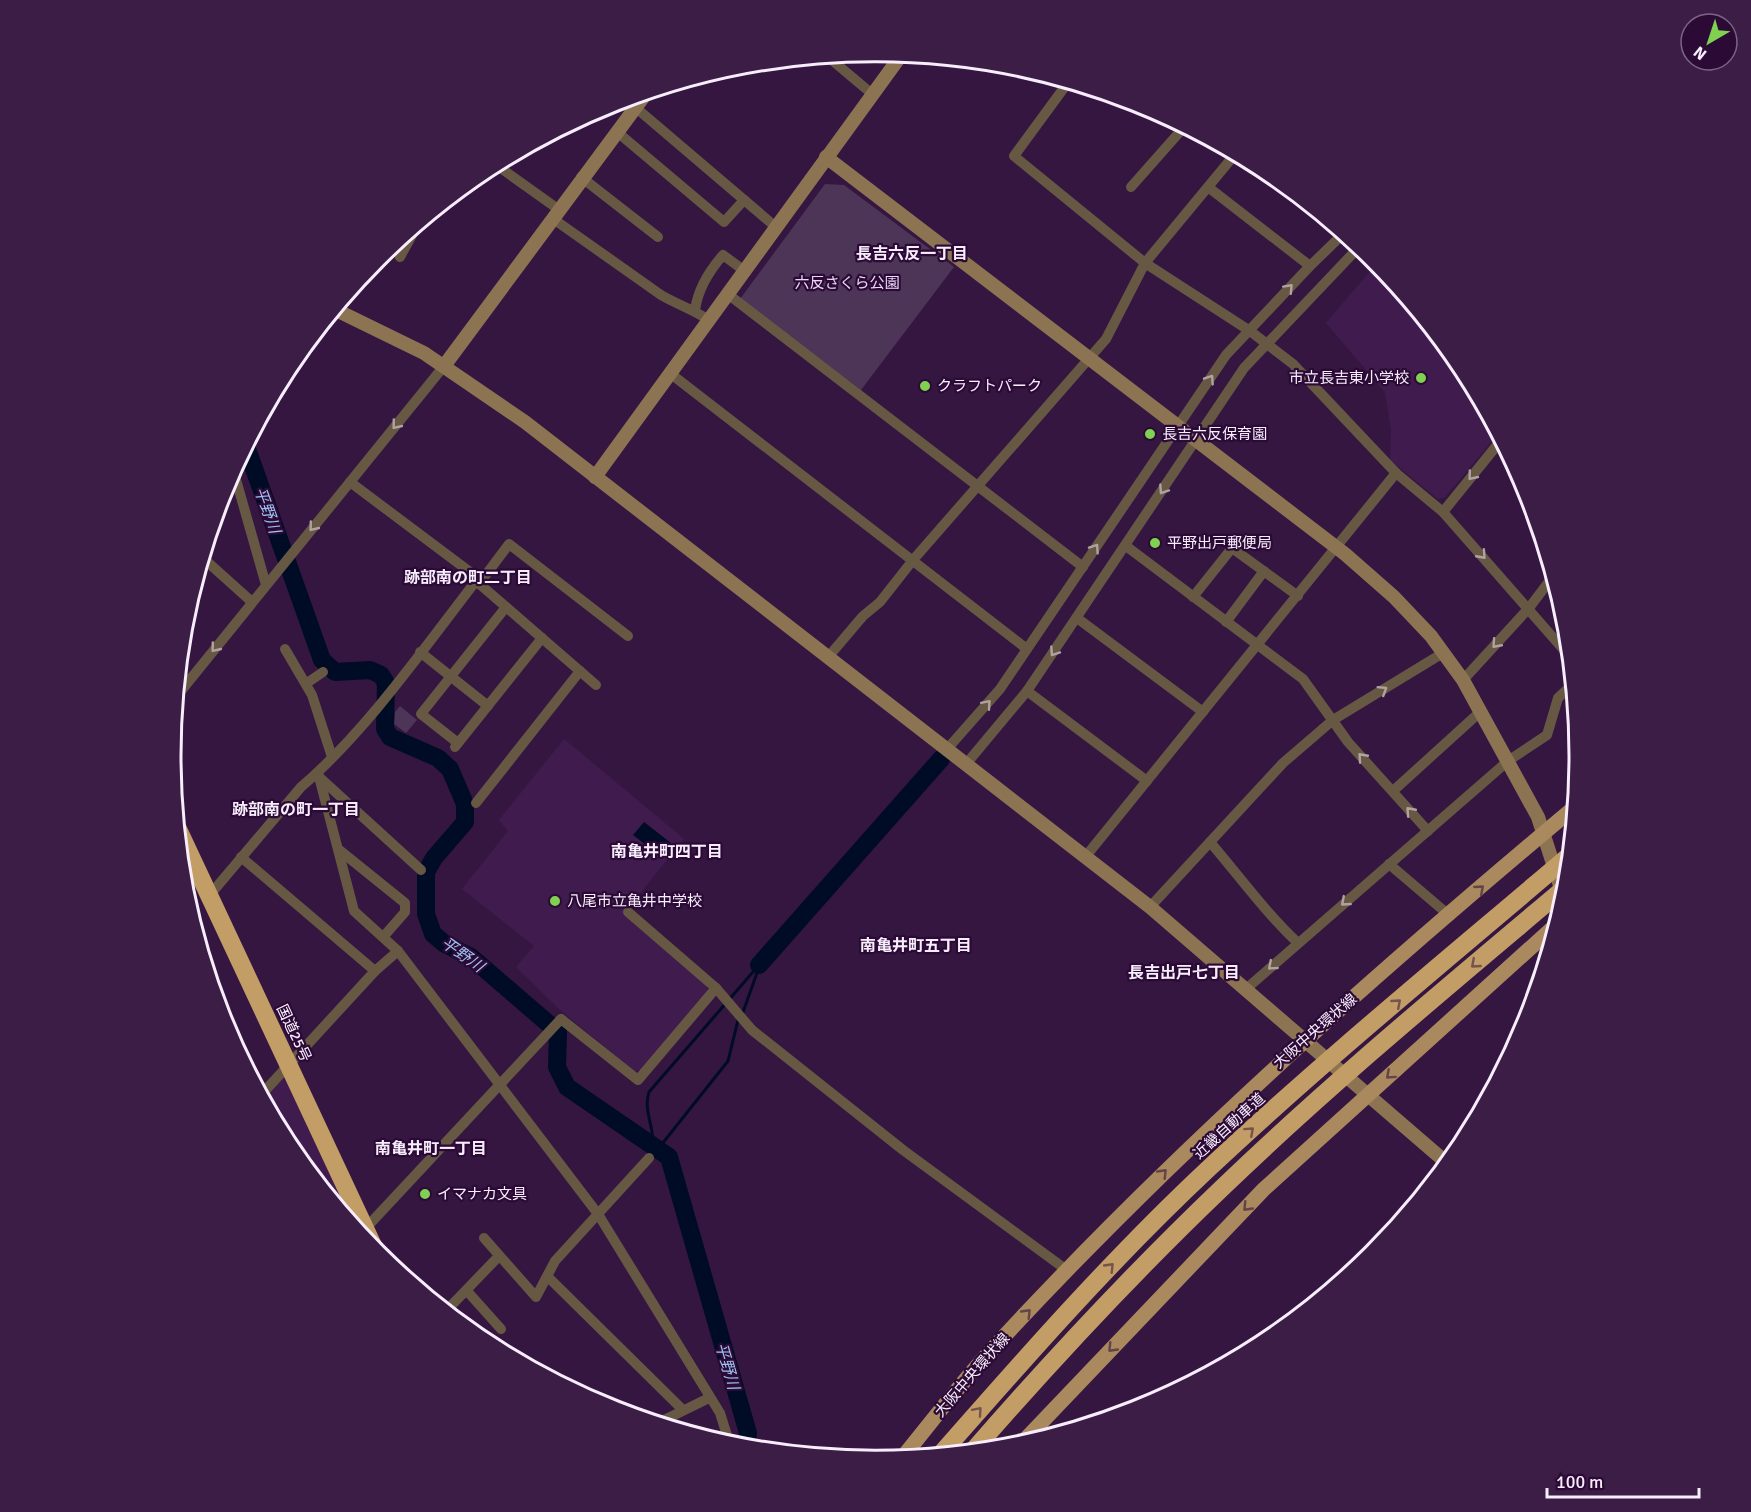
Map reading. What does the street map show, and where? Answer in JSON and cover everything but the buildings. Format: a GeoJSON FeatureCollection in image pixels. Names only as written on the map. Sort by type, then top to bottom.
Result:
{"type":"FeatureCollection","features":[{"type":"Feature","properties":{"kind":"highway","name":"国道25号"},"geometry":{"type":"LineString","coordinates":[[187,849],[290,1065],[359,1220]]}},
{"type":"Feature","properties":{"kind":"highway","name":"近畿自動車道"},"geometry":{"type":"LineString","coordinates":[[947,1447],[1067,1313],[1206,1171],[1342,1049],[1562,862]]}},
{"type":"Feature","properties":{"kind":"highway"},"geometry":{"type":"LineString","coordinates":[[981,1442],[1085,1326],[1223,1187],[1359,1064],[1556,895]]}},
{"type":"Feature","properties":{"kind":"main road","name":"大阪中央環状線"},"geometry":{"type":"LineString","coordinates":[[909,1449],[984,1358],[1177,1158],[1304,1039],[1568,813]]}},
{"type":"Feature","properties":{"kind":"main road"},"geometry":{"type":"LineString","coordinates":[[1032,1432],[1264,1189],[1547,933]]}},
{"type":"Feature","properties":{"kind":"street"},"geometry":{"type":"LineString","coordinates":[[595,477],[729,296],[894,62]]}},
{"type":"Feature","properties":{"kind":"street"},"geometry":{"type":"LineString","coordinates":[[835,63],[871,93]]}},
{"type":"Feature","properties":{"kind":"street"},"geometry":{"type":"LineString","coordinates":[[1064,88],[1014,156],[1145,263],[1250,331],[1293,364],[1396,474],[1443,512],[1561,646]]}},
{"type":"Feature","properties":{"kind":"street"},"geometry":{"type":"LineString","coordinates":[[185,686],[444,366],[581,177],[638,103]]}},
{"type":"Feature","properties":{"kind":"street"},"geometry":{"type":"LineString","coordinates":[[635,107],[777,228]]}},
{"type":"Feature","properties":{"kind":"street"},"geometry":{"type":"LineString","coordinates":[[616,131],[724,222],[744,200]]}},
{"type":"Feature","properties":{"kind":"street"},"geometry":{"type":"LineString","coordinates":[[1131,187],[1180,132]]}},
{"type":"Feature","properties":{"kind":"street"},"geometry":{"type":"LineString","coordinates":[[826,157],[1177,428],[1337,548],[1394,597],[1431,636],[1463,681],[1508,761],[1544,833],[1559,881]]}},
{"type":"Feature","properties":{"kind":"street"},"geometry":{"type":"LineString","coordinates":[[829,656],[863,616],[880,602],[977,486],[1106,339],[1145,263],[1230,160]]}},
{"type":"Feature","properties":{"kind":"street"},"geometry":{"type":"LineString","coordinates":[[503,171],[661,295],[681,306],[695,310],[710,321]]}},
{"type":"Feature","properties":{"kind":"street"},"geometry":{"type":"LineString","coordinates":[[581,177],[658,237]]}},
{"type":"Feature","properties":{"kind":"street"},"geometry":{"type":"LineString","coordinates":[[1208,187],[1310,266]]}},
{"type":"Feature","properties":{"kind":"street"},"geometry":{"type":"LineString","coordinates":[[948,748],[1000,689],[1226,355],[1338,239]]}},
{"type":"Feature","properties":{"kind":"street"},"geometry":{"type":"LineString","coordinates":[[400,257],[407,244]]}},
{"type":"Feature","properties":{"kind":"street"},"geometry":{"type":"LineString","coordinates":[[967,763],[1027,691],[1244,368],[1354,253]]}},
{"type":"Feature","properties":{"kind":"street"},"geometry":{"type":"LineString","coordinates":[[695,310],[697,295],[712,267],[723,255],[746,272]]}},
{"type":"Feature","properties":{"kind":"street"},"geometry":{"type":"LineString","coordinates":[[729,296],[1083,567]]}},
{"type":"Feature","properties":{"kind":"street"},"geometry":{"type":"LineString","coordinates":[[341,313],[444,366],[525,422],[1150,907],[1441,1158]]}},
{"type":"Feature","properties":{"kind":"street"},"geometry":{"type":"LineString","coordinates":[[670,375],[1027,648]]}},
{"type":"Feature","properties":{"kind":"street"},"geometry":{"type":"LineString","coordinates":[[1443,512],[1496,446]]}},
{"type":"Feature","properties":{"kind":"street"},"geometry":{"type":"LineString","coordinates":[[1086,856],[1396,474]]}},
{"type":"Feature","properties":{"kind":"street"},"geometry":{"type":"LineString","coordinates":[[350,482],[471,572],[478,582],[596,685]]}},
{"type":"Feature","properties":{"kind":"street"},"geometry":{"type":"LineString","coordinates":[[237,483],[266,585]]}},
{"type":"Feature","properties":{"kind":"street"},"geometry":{"type":"LineString","coordinates":[[209,896],[301,787],[318,775],[380,704],[509,544],[628,636]]}},
{"type":"Feature","properties":{"kind":"street"},"geometry":{"type":"LineString","coordinates":[[1126,546],[1303,679],[1348,742],[1428,831]]}},
{"type":"Feature","properties":{"kind":"street"},"geometry":{"type":"LineString","coordinates":[[1193,597],[1232,548],[1298,596]]}},
{"type":"Feature","properties":{"kind":"street"},"geometry":{"type":"LineString","coordinates":[[209,564],[252,602]]}},
{"type":"Feature","properties":{"kind":"street"},"geometry":{"type":"LineString","coordinates":[[1226,622],[1264,571]]}},
{"type":"Feature","properties":{"kind":"street"},"geometry":{"type":"LineString","coordinates":[[1463,681],[1529,608],[1548,583]]}},
{"type":"Feature","properties":{"kind":"street"},"geometry":{"type":"LineString","coordinates":[[506,607],[421,714],[457,745],[542,638]]}},
{"type":"Feature","properties":{"kind":"street"},"geometry":{"type":"LineString","coordinates":[[1077,618],[1203,712]]}},
{"type":"Feature","properties":{"kind":"street"},"geometry":{"type":"LineString","coordinates":[[285,649],[307,683],[332,757]]}},
{"type":"Feature","properties":{"kind":"street"},"geometry":{"type":"LineString","coordinates":[[420,652],[488,706]]}},
{"type":"Feature","properties":{"kind":"street"},"geometry":{"type":"LineString","coordinates":[[1150,907],[1283,763],[1333,720],[1443,652]]}},
{"type":"Feature","properties":{"kind":"street"},"geometry":{"type":"LineString","coordinates":[[476,803],[580,671]]}},
{"type":"Feature","properties":{"kind":"street"},"geometry":{"type":"LineString","coordinates":[[307,683],[323,672]]}},
{"type":"Feature","properties":{"kind":"street"},"geometry":{"type":"LineString","coordinates":[[1246,989],[1508,761],[1547,735],[1558,698],[1567,690]]}},
{"type":"Feature","properties":{"kind":"street"},"geometry":{"type":"LineString","coordinates":[[1027,691],[1147,781]]}},
{"type":"Feature","properties":{"kind":"street"},"geometry":{"type":"LineString","coordinates":[[1393,791],[1480,711]]}},
{"type":"Feature","properties":{"kind":"street"},"geometry":{"type":"LineString","coordinates":[[318,775],[354,910],[398,951],[598,1214],[720,1413],[727,1434]]}},
{"type":"Feature","properties":{"kind":"street"},"geometry":{"type":"LineString","coordinates":[[318,775],[422,870]]}},
{"type":"Feature","properties":{"kind":"street"},"geometry":{"type":"LineString","coordinates":[[1210,842],[1251,890],[1266,913],[1298,943]]}},
{"type":"Feature","properties":{"kind":"street"},"geometry":{"type":"LineString","coordinates":[[338,849],[405,903],[405,912],[384,936]]}},
{"type":"Feature","properties":{"kind":"street"},"geometry":{"type":"LineString","coordinates":[[241,857],[375,970]]}},
{"type":"Feature","properties":{"kind":"street"},"geometry":{"type":"LineString","coordinates":[[1389,864],[1450,916]]}},
{"type":"Feature","properties":{"kind":"street"},"geometry":{"type":"LineString","coordinates":[[628,912],[716,988],[752,1030],[865,1121],[1068,1270]]}},
{"type":"Feature","properties":{"kind":"street"},"geometry":{"type":"LineString","coordinates":[[267,1089],[375,970],[398,951]]}},
{"type":"Feature","properties":{"kind":"street"},"geometry":{"type":"LineString","coordinates":[[368,1230],[561,1019],[638,1080],[716,988]]}},
{"type":"Feature","properties":{"kind":"street"},"geometry":{"type":"LineString","coordinates":[[484,1238],[536,1297],[555,1261],[649,1158]]}},
{"type":"Feature","properties":{"kind":"street"},"geometry":{"type":"LineString","coordinates":[[452,1306],[500,1256]]}},
{"type":"Feature","properties":{"kind":"street"},"geometry":{"type":"LineString","coordinates":[[548,1277],[683,1410]]}},
{"type":"Feature","properties":{"kind":"street"},"geometry":{"type":"LineString","coordinates":[[467,1292],[501,1329]]}},
{"type":"Feature","properties":{"kind":"street"},"geometry":{"type":"LineString","coordinates":[[667,1418],[709,1398]]}},
{"type":"Feature","properties":{"kind":"shaded area","name":"市立長吉東小学校"},"geometry":{"type":"Polygon","coordinates":[[[1371,270],[1398,298],[1453,370],[1493,440],[1445,497],[1438,499],[1390,460],[1391,430],[1385,392],[1326,323],[1371,270]]]}},
{"type":"Feature","properties":{"kind":"shaded area","name":"八尾市立亀井中学校"},"geometry":{"type":"Polygon","coordinates":[[[564,739],[684,839],[624,913],[707,986],[708,994],[642,1070],[634,1071],[559,1009],[516,967],[534,946],[462,889],[508,831],[499,820],[564,739]]]}},
{"type":"Feature","properties":{"kind":"shaded area"},"geometry":{"type":"Polygon","coordinates":[[[285,1076],[344,1202],[298,1142],[268,1092],[285,1076]]]}},
{"type":"Feature","properties":{"kind":"green space","name":"六反さくら公園"},"geometry":{"type":"Polygon","coordinates":[[[825,184],[844,185],[954,267],[861,390],[740,299],[825,184]]]}},
{"type":"Feature","properties":{"kind":"green space"},"geometry":{"type":"Polygon","coordinates":[[[400,706],[417,720],[406,733],[394,724],[395,712],[400,706]]]}},
{"type":"Feature","properties":{"kind":"water"},"geometry":{"type":"Polygon","coordinates":[[[644,822],[671,843],[660,856],[633,835],[644,822]]]}},
{"type":"Feature","properties":{"kind":"waterway","name":"平野川"},"geometry":{"type":"LineString","coordinates":[[250,456],[322,660],[335,672],[370,670],[381,675],[386,683],[385,729],[390,737],[438,758],[450,769],[465,804],[465,822],[434,858],[426,872],[426,914],[433,934],[445,944],[471,957],[558,1032],[557,1067],[567,1087],[669,1157],[748,1438]]}},
{"type":"Feature","properties":{"kind":"waterway"},"geometry":{"type":"LineString","coordinates":[[759,965],[941,759]]}},
{"type":"Feature","properties":{"kind":"waterway"},"geometry":{"type":"LineString","coordinates":[[653,1145],[647,1105],[649,1092],[759,965]]}},
{"type":"Feature","properties":{"kind":"waterway"},"geometry":{"type":"LineString","coordinates":[[742,1015],[758,970]]}},
{"type":"Feature","properties":{"kind":"waterway"},"geometry":{"type":"LineString","coordinates":[[658,1149],[728,1061],[738,1020]]}},
{"type":"Feature","properties":{"kind":"place","name":"市立長吉東小学校"},"geometry":{"type":"Point","coordinates":[1421,378]}},
{"type":"Feature","properties":{"kind":"place","name":"クラフトパーク"},"geometry":{"type":"Point","coordinates":[925,386]}},
{"type":"Feature","properties":{"kind":"place","name":"長吉六反保育園"},"geometry":{"type":"Point","coordinates":[1150,434]}},
{"type":"Feature","properties":{"kind":"place","name":"平野出戸郵便局"},"geometry":{"type":"Point","coordinates":[1155,543]}},
{"type":"Feature","properties":{"kind":"place","name":"八尾市立亀井中学校"},"geometry":{"type":"Point","coordinates":[555,901]}},
{"type":"Feature","properties":{"kind":"place","name":"イマナカ文具"},"geometry":{"type":"Point","coordinates":[425,1194]}},
{"type":"Feature","properties":{"kind":"district","name":"長吉六反一丁目"},"geometry":{"type":"Point","coordinates":[912,253]}},
{"type":"Feature","properties":{"kind":"district","name":"跡部南の町二丁目"},"geometry":{"type":"Point","coordinates":[468,577]}},
{"type":"Feature","properties":{"kind":"district","name":"跡部南の町一丁目"},"geometry":{"type":"Point","coordinates":[296,809]}},
{"type":"Feature","properties":{"kind":"district","name":"南亀井町四丁目"},"geometry":{"type":"Point","coordinates":[667,851]}},
{"type":"Feature","properties":{"kind":"district","name":"南亀井町五丁目"},"geometry":{"type":"Point","coordinates":[916,945]}},
{"type":"Feature","properties":{"kind":"district","name":"長吉出戸七丁目"},"geometry":{"type":"Point","coordinates":[1184,972]}},
{"type":"Feature","properties":{"kind":"district","name":"南亀井町一丁目"},"geometry":{"type":"Point","coordinates":[431,1148]}}]}
